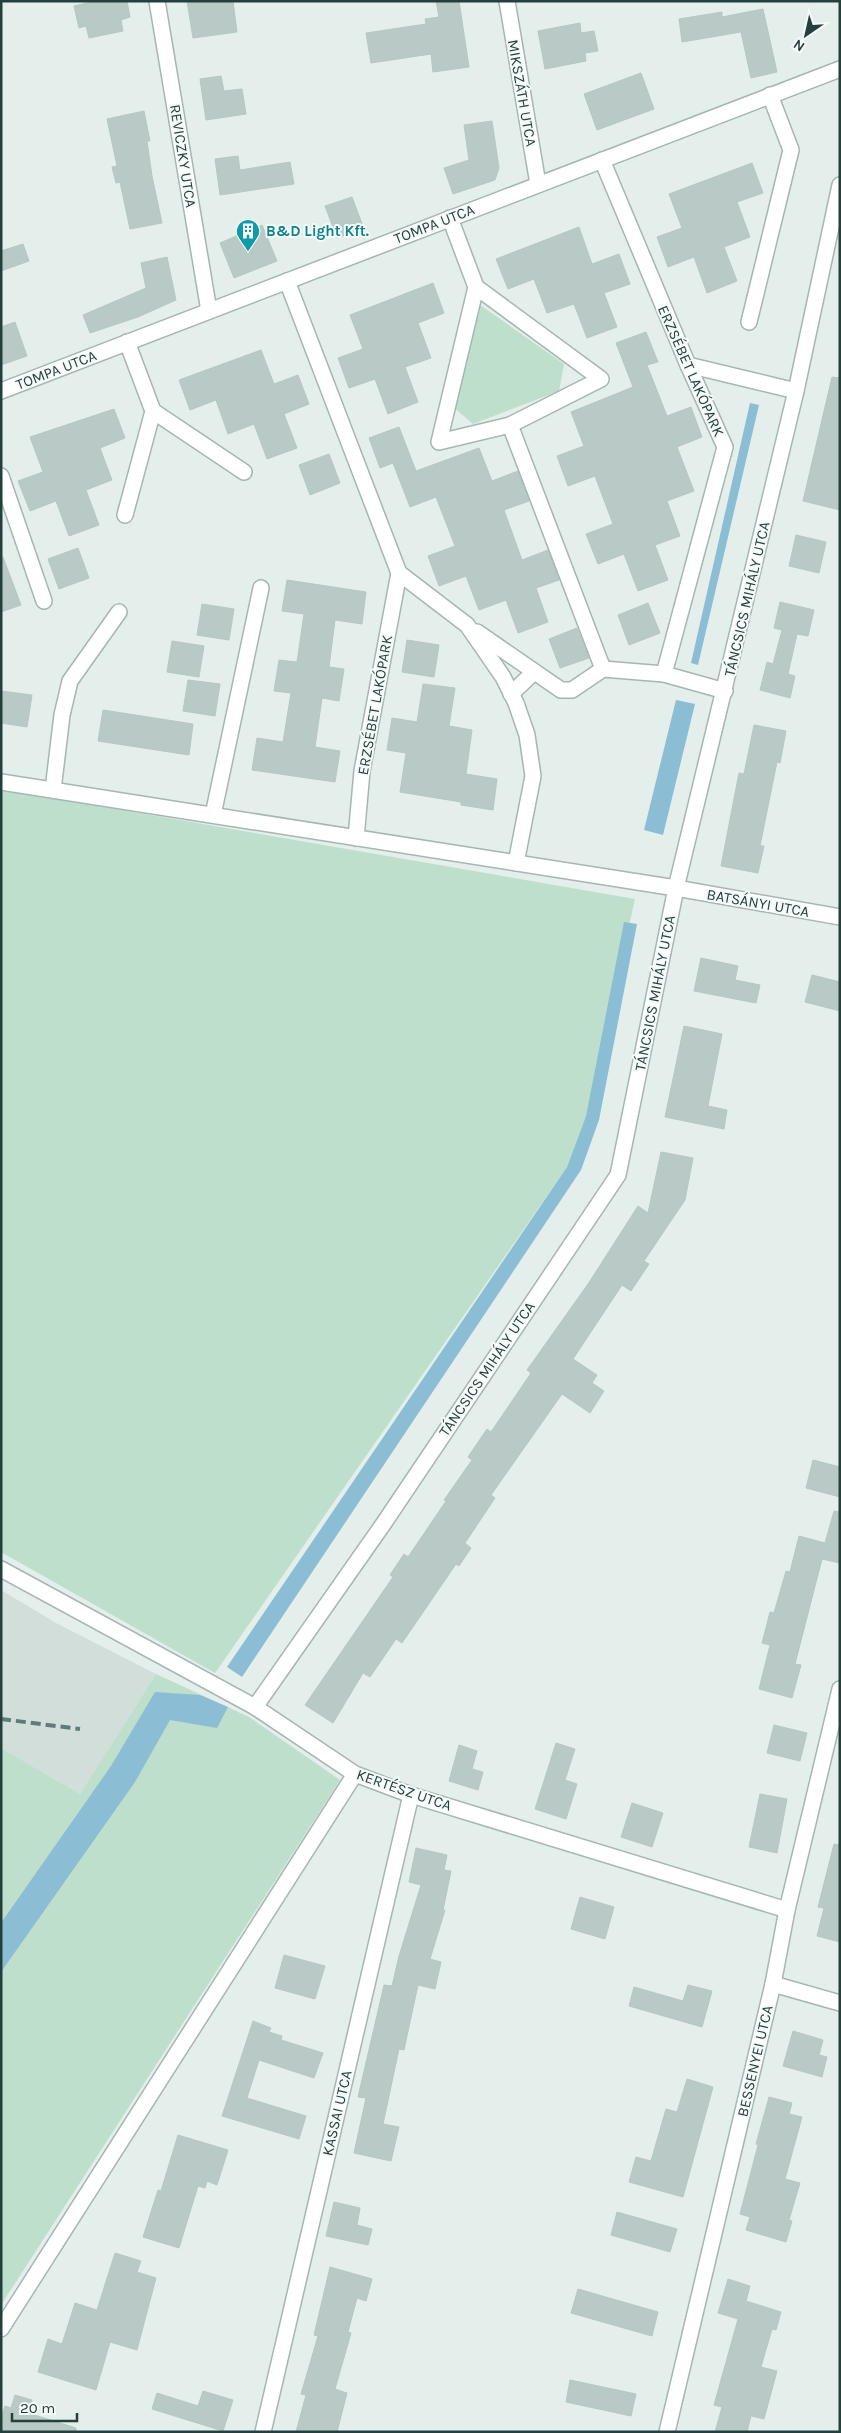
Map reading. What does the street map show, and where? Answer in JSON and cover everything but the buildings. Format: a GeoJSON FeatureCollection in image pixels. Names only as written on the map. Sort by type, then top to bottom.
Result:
{"type":"FeatureCollection","features":[{"type":"Feature","properties":{"kind":"street","name":"REVICZKY UTCA"},"geometry":{"type":"LineString","coordinates":[[157,1],[209,311]]}},
{"type":"Feature","properties":{"kind":"street","name":"MIKSZÁTH UTCA"},"geometry":{"type":"LineString","coordinates":[[507,1],[538,184]]}},
{"type":"Feature","properties":{"kind":"street","name":"TOMPA UTCA"},"geometry":{"type":"LineString","coordinates":[[1,391],[840,69]]}},
{"type":"Feature","properties":{"kind":"street"},"geometry":{"type":"LineString","coordinates":[[749,322],[791,150],[770,96]]}},
{"type":"Feature","properties":{"kind":"street","name":"ERZSÉBET LAKÓPARK"},"geometry":{"type":"LineString","coordinates":[[602,160],[725,448],[664,674]]}},
{"type":"Feature","properties":{"kind":"street","name":"TÁNCSICS MIHÁLY UTCA"},"geometry":{"type":"LineString","coordinates":[[255,1706],[384,1523],[618,1175],[676,888],[796,391],[840,184]]}},
{"type":"Feature","properties":{"kind":"street"},"geometry":{"type":"LineString","coordinates":[[450,218],[476,287],[601,378],[510,425],[439,442],[476,287]]}},
{"type":"Feature","properties":{"kind":"street"},"geometry":{"type":"LineString","coordinates":[[286,281],[399,573],[466,625],[562,690],[572,690],[603,669],[664,674],[725,691]]}},
{"type":"Feature","properties":{"kind":"street"},"geometry":{"type":"LineString","coordinates":[[127,342],[153,410],[244,472]]}},
{"type":"Feature","properties":{"kind":"street"},"geometry":{"type":"LineString","coordinates":[[688,365],[796,391]]}},
{"type":"Feature","properties":{"kind":"street"},"geometry":{"type":"LineString","coordinates":[[126,515],[153,410]]}},
{"type":"Feature","properties":{"kind":"street"},"geometry":{"type":"LineString","coordinates":[[510,425],[603,669]]}},
{"type":"Feature","properties":{"kind":"street"},"geometry":{"type":"LineString","coordinates":[[1,476],[44,601]]}},
{"type":"Feature","properties":{"kind":"street","name":"ERZSÉBET LAKÓPARK"},"geometry":{"type":"LineString","coordinates":[[356,838],[362,771],[399,573]]}},
{"type":"Feature","properties":{"kind":"street"},"geometry":{"type":"LineString","coordinates":[[213,815],[261,588]]}},
{"type":"Feature","properties":{"kind":"street"},"geometry":{"type":"LineString","coordinates":[[53,790],[62,715],[70,680],[119,612]]}},
{"type":"Feature","properties":{"kind":"street"},"geometry":{"type":"LineString","coordinates":[[466,625],[502,677],[511,694],[527,735],[533,776],[516,863]]}},
{"type":"Feature","properties":{"kind":"street"},"geometry":{"type":"LineString","coordinates":[[511,694],[534,672]]}},
{"type":"Feature","properties":{"kind":"street"},"geometry":{"type":"LineString","coordinates":[[1,782],[676,888]]}},
{"type":"Feature","properties":{"kind":"street","name":"BATSÁNYI UTCA"},"geometry":{"type":"LineString","coordinates":[[676,888],[840,917]]}},
{"type":"Feature","properties":{"kind":"street","name":"KERTÉSZ UTCA"},"geometry":{"type":"LineString","coordinates":[[1,1569],[255,1706],[355,1774],[411,1795],[787,1910]]}},
{"type":"Feature","properties":{"kind":"street","name":"BESSENYEI UTCA"},"geometry":{"type":"LineString","coordinates":[[667,2432],[773,1984],[787,1910],[840,1689]]}},
{"type":"Feature","properties":{"kind":"street"},"geometry":{"type":"LineString","coordinates":[[1,2329],[355,1774]]}},
{"type":"Feature","properties":{"kind":"street","name":"KASSAI UTCA"},"geometry":{"type":"LineString","coordinates":[[263,2432],[411,1795]]}},
{"type":"Feature","properties":{"kind":"street"},"geometry":{"type":"LineString","coordinates":[[773,1984],[840,2003]]}},
{"type":"Feature","properties":{"kind":"shaded area"},"geometry":{"type":"Polygon","coordinates":[[[1,1590],[56,1623],[156,1674],[80,1794],[1,1748],[1,1590]]]}},
{"type":"Feature","properties":{"kind":"green space"},"geometry":{"type":"Polygon","coordinates":[[[480,305],[564,364],[559,391],[473,424],[452,406],[480,305]]]}},
{"type":"Feature","properties":{"kind":"green space"},"geometry":{"type":"Polygon","coordinates":[[[1,789],[635,899],[586,1116],[567,1167],[215,1673],[1,1552],[1,789]]]}},
{"type":"Feature","properties":{"kind":"green space"},"geometry":{"type":"Polygon","coordinates":[[[156,1674],[249,1717],[340,1780],[1,2305],[1,1748],[80,1794],[156,1674]]]}},
{"type":"Feature","properties":{"kind":"water"},"geometry":{"type":"Polygon","coordinates":[[[750,403],[759,405],[698,665],[691,663],[750,403]]]}},
{"type":"Feature","properties":{"kind":"water"},"geometry":{"type":"Polygon","coordinates":[[[676,700],[695,704],[663,835],[644,830],[676,700]]]}},
{"type":"Feature","properties":{"kind":"water"},"geometry":{"type":"Polygon","coordinates":[[[624,922],[637,924],[599,1120],[581,1170],[242,1677],[227,1667],[567,1167],[586,1116],[624,922]]]}},
{"type":"Feature","properties":{"kind":"water"},"geometry":{"type":"Polygon","coordinates":[[[155,1692],[200,1695],[228,1707],[217,1728],[170,1720],[135,1782],[1,1972],[1,1923],[111,1766],[155,1692]]]}},
{"type":"Feature","properties":{"kind":"railway"},"geometry":{"type":"LineString","coordinates":[[1,1719],[80,1729]]}},
{"type":"Feature","properties":{"kind":"place","name":"B&D Light Kft."},"geometry":{"type":"Point","coordinates":[248,252]}}]}
